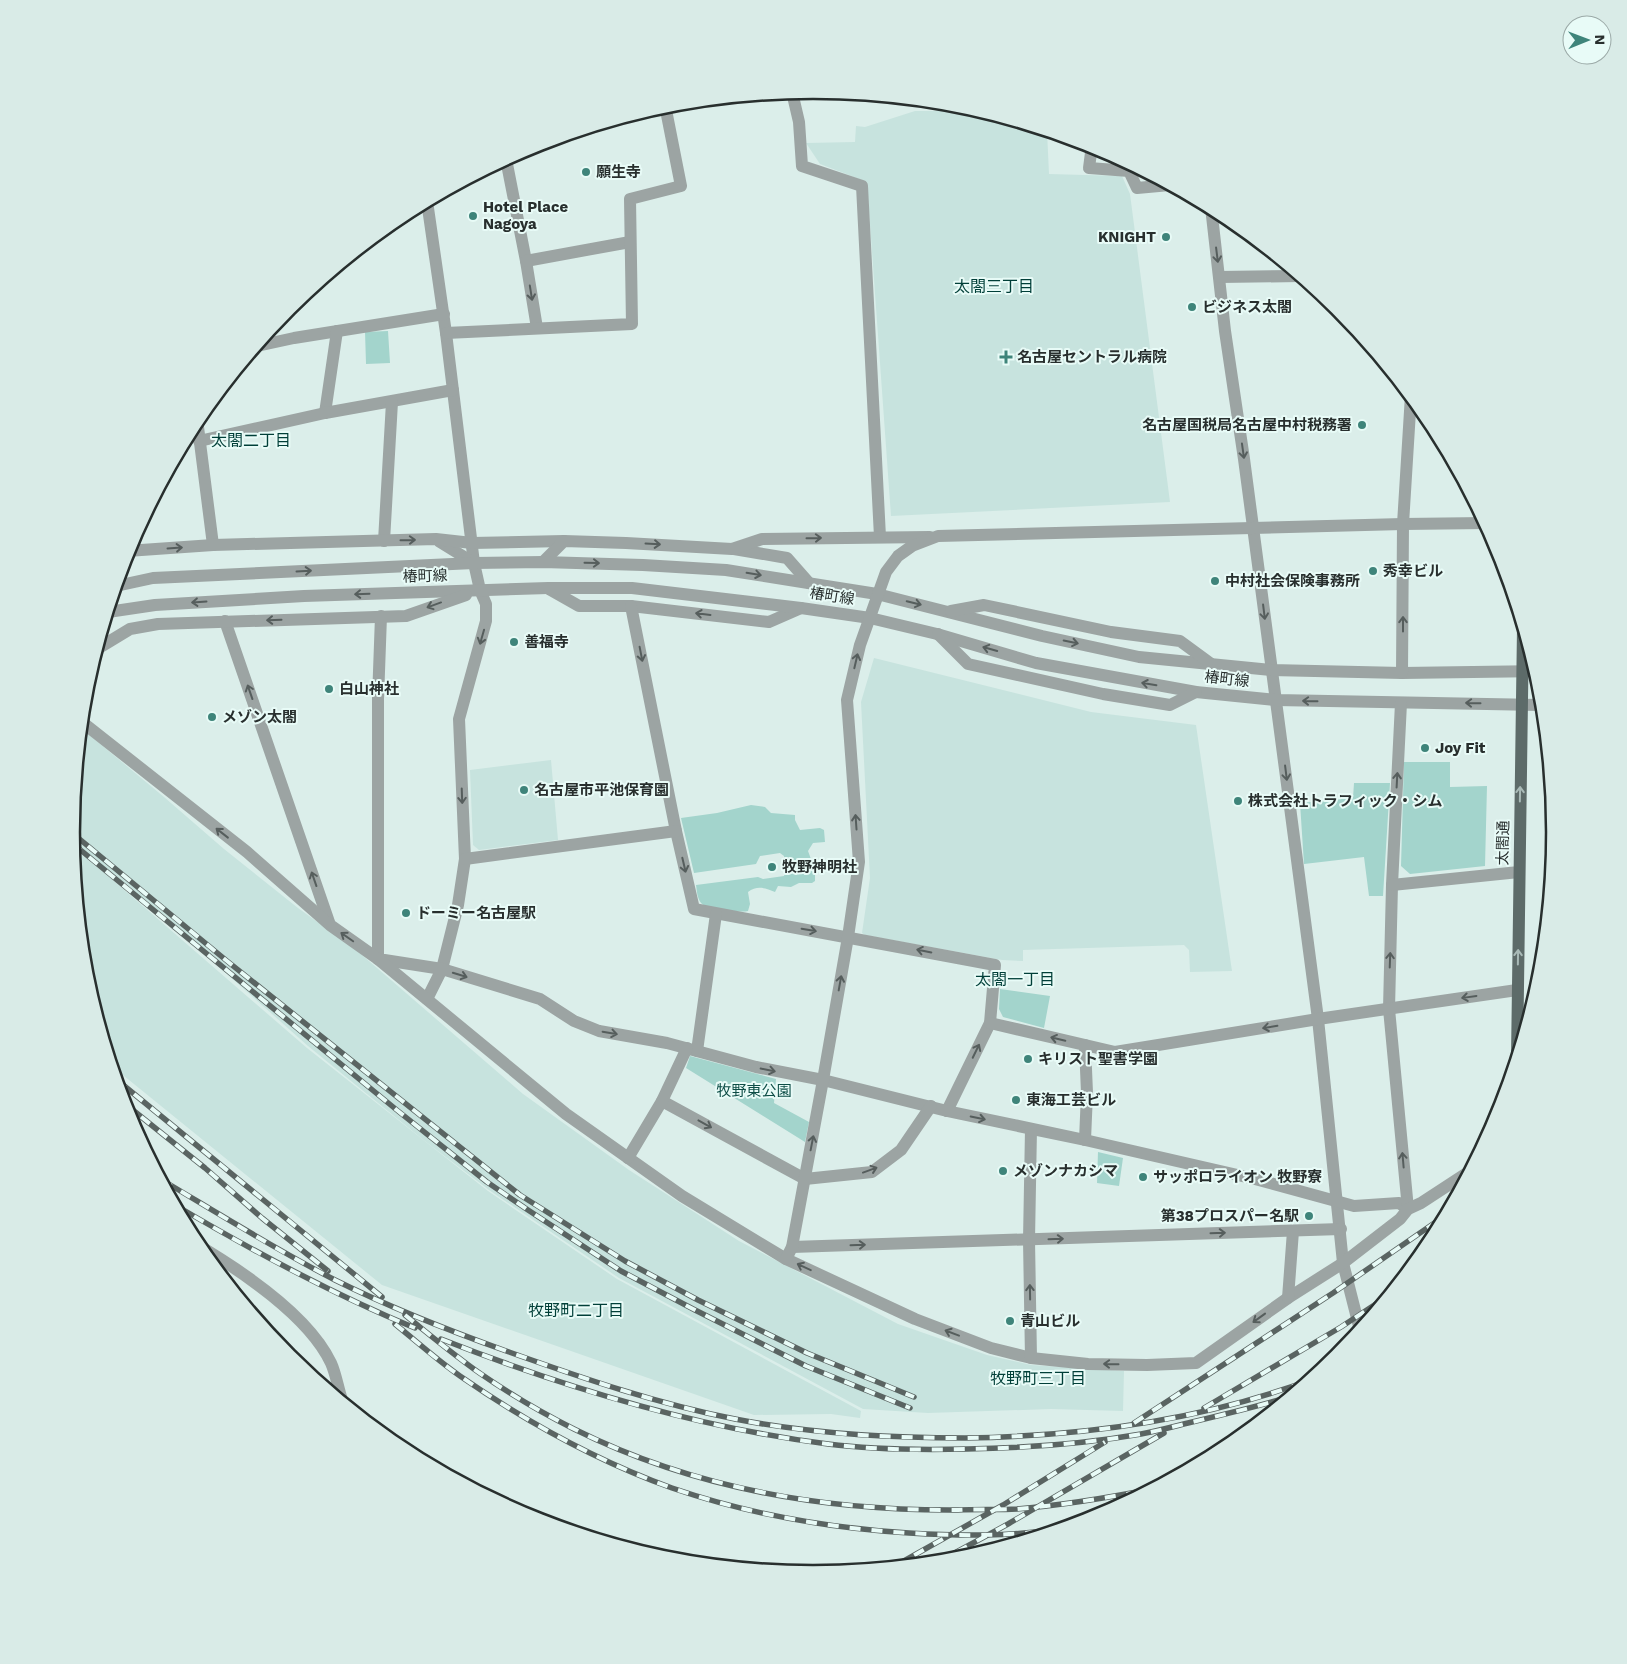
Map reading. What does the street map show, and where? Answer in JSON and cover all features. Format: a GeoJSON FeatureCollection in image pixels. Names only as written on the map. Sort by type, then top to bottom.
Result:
{"type":"FeatureCollection","features":[{"type":"Feature","properties":{"kind":"main road","name":"太閤通"},"geometry":{"type":"LineString","coordinates":[[1517,1037],[1523,647]]}},
{"type":"Feature","properties":{"kind":"street"},"geometry":{"type":"LineString","coordinates":[[793,99],[798,122],[802,166],[862,186],[880,537]]}},
{"type":"Feature","properties":{"kind":"street"},"geometry":{"type":"LineString","coordinates":[[446,333],[632,324],[630,199],[681,186],[667,114]]}},
{"type":"Feature","properties":{"kind":"street"},"geometry":{"type":"LineString","coordinates":[[1091,153],[1089,168],[1129,171],[1137,188],[1160,186]]}},
{"type":"Feature","properties":{"kind":"street"},"geometry":{"type":"LineString","coordinates":[[507,166],[537,328]]}},
{"type":"Feature","properties":{"kind":"street"},"geometry":{"type":"LineString","coordinates":[[427,999],[442,969],[458,905],[465,859],[459,719],[486,621],[486,604],[480,590],[474,563],[444,314],[428,209]]}},
{"type":"Feature","properties":{"kind":"street"},"geometry":{"type":"LineString","coordinates":[[1212,217],[1225,331],[1318,1019],[1343,1263],[1358,1323]]}},
{"type":"Feature","properties":{"kind":"street"},"geometry":{"type":"LineString","coordinates":[[526,261],[630,242]]}},
{"type":"Feature","properties":{"kind":"street"},"geometry":{"type":"LineString","coordinates":[[1220,277],[1291,276]]}},
{"type":"Feature","properties":{"kind":"street"},"geometry":{"type":"LineString","coordinates":[[266,344],[444,314]]}},
{"type":"Feature","properties":{"kind":"street"},"geometry":{"type":"LineString","coordinates":[[325,413],[337,331]]}},
{"type":"Feature","properties":{"kind":"street"},"geometry":{"type":"LineString","coordinates":[[199,441],[325,413],[453,390]]}},
{"type":"Feature","properties":{"kind":"street"},"geometry":{"type":"LineString","coordinates":[[384,541],[392,402]]}},
{"type":"Feature","properties":{"kind":"street"},"geometry":{"type":"LineString","coordinates":[[1402,673],[1403,524],[1410,406]]}},
{"type":"Feature","properties":{"kind":"street"},"geometry":{"type":"LineString","coordinates":[[198,433],[213,545]]}},
{"type":"Feature","properties":{"kind":"street"},"geometry":{"type":"LineString","coordinates":[[732,549],[762,539],[1478,523]]}},
{"type":"Feature","properties":{"kind":"street"},"geometry":{"type":"LineString","coordinates":[[789,1253],[824,1080],[859,862],[847,700],[860,645],[886,572],[898,556],[912,546],[938,536]]}},
{"type":"Feature","properties":{"kind":"street"},"geometry":{"type":"LineString","coordinates":[[436,540],[474,563]]}},
{"type":"Feature","properties":{"kind":"street"},"geometry":{"type":"LineString","coordinates":[[136,550],[213,545],[436,540],[472,543],[626,543],[732,549],[787,558],[809,583]]}},
{"type":"Feature","properties":{"kind":"street"},"geometry":{"type":"LineString","coordinates":[[543,562],[564,542]]}},
{"type":"Feature","properties":{"kind":"street","name":"椿町線"},"geometry":{"type":"LineString","coordinates":[[123,584],[153,578],[474,563],[543,562],[726,570],[877,594],[1042,636],[1139,656],[1272,670],[1402,673],[1529,671]]}},
{"type":"Feature","properties":{"kind":"street"},"geometry":{"type":"LineString","coordinates":[[548,588],[579,606],[631,606],[770,622],[801,608]]}},
{"type":"Feature","properties":{"kind":"street","name":"椿町線"},"geometry":{"type":"LineString","coordinates":[[114,611],[155,605],[229,600],[480,590],[632,588],[870,618],[937,634],[1036,663],[1196,692],[1276,700],[1536,704]]}},
{"type":"Feature","properties":{"kind":"street"},"geometry":{"type":"LineString","coordinates":[[104,645],[130,629],[158,624],[406,616],[480,590]]}},
{"type":"Feature","properties":{"kind":"street"},"geometry":{"type":"LineString","coordinates":[[631,606],[676,832],[694,909],[995,965],[990,1023],[947,1111]]}},
{"type":"Feature","properties":{"kind":"street"},"geometry":{"type":"LineString","coordinates":[[946,612],[984,606],[1112,632],[1180,641],[1211,664]]}},
{"type":"Feature","properties":{"kind":"street"},"geometry":{"type":"LineString","coordinates":[[378,958],[378,699],[381,616]]}},
{"type":"Feature","properties":{"kind":"street"},"geometry":{"type":"LineString","coordinates":[[225,622],[330,925]]}},
{"type":"Feature","properties":{"kind":"street"},"geometry":{"type":"LineString","coordinates":[[937,634],[968,664],[1104,694],[1170,705],[1196,692]]}},
{"type":"Feature","properties":{"kind":"street"},"geometry":{"type":"LineString","coordinates":[[1401,702],[1392,885],[1389,1009],[1408,1209]]}},
{"type":"Feature","properties":{"kind":"street"},"geometry":{"type":"LineString","coordinates":[[88,726],[247,852],[330,925],[378,958],[566,1114],[682,1196],[915,1319],[990,1348],[1031,1358],[1088,1364],[1147,1365],[1196,1363],[1288,1298],[1343,1263],[1400,1219],[1408,1209],[1421,1203],[1460,1178]]}},
{"type":"Feature","properties":{"kind":"street"},"geometry":{"type":"LineString","coordinates":[[465,859],[676,832]]}},
{"type":"Feature","properties":{"kind":"street"},"geometry":{"type":"LineString","coordinates":[[1392,885],[1519,872]]}},
{"type":"Feature","properties":{"kind":"street"},"geometry":{"type":"LineString","coordinates":[[628,1158],[692,1049],[716,914]]}},
{"type":"Feature","properties":{"kind":"street"},"geometry":{"type":"LineString","coordinates":[[378,958],[442,969],[540,1000],[574,1021],[599,1031],[667,1042],[756,1067],[824,1080],[947,1111],[1255,1179],[1354,1206],[1399,1203],[1408,1209]]}},
{"type":"Feature","properties":{"kind":"street"},"geometry":{"type":"LineString","coordinates":[[990,1023],[1114,1052],[1318,1019],[1518,990]]}},
{"type":"Feature","properties":{"kind":"street"},"geometry":{"type":"LineString","coordinates":[[1085,1140],[1086,1045]]}},
{"type":"Feature","properties":{"kind":"street"},"geometry":{"type":"LineString","coordinates":[[662,1101],[805,1179],[872,1172],[901,1150],[932,1106]]}},
{"type":"Feature","properties":{"kind":"street"},"geometry":{"type":"LineString","coordinates":[[1031,1129],[1029,1240],[1031,1358]]}},
{"type":"Feature","properties":{"kind":"street"},"geometry":{"type":"LineString","coordinates":[[789,1253],[1029,1240],[1341,1229]]}},
{"type":"Feature","properties":{"kind":"street"},"geometry":{"type":"LineString","coordinates":[[1288,1298],[1294,1231]]}},
{"type":"Feature","properties":{"kind":"street"},"geometry":{"type":"LineString","coordinates":[[215,1255],[287,1308],[315,1338],[331,1363],[339,1391]]}},
{"type":"Feature","properties":{"kind":"shaded area"},"geometry":{"type":"Polygon","coordinates":[[[915,111],[957,113],[1003,123],[1047,136],[1049,174],[1122,176],[1130,194],[1170,502],[891,516],[867,182],[820,164],[806,143],[855,142],[856,126],[865,127],[915,111]]]}},
{"type":"Feature","properties":{"kind":"shaded area"},"geometry":{"type":"Polygon","coordinates":[[[874,658],[1091,712],[1196,725],[1232,971],[1190,972],[1189,950],[1184,945],[1023,950],[1023,961],[1002,960],[862,933],[870,878],[861,702],[874,658]]]}},
{"type":"Feature","properties":{"kind":"shaded area"},"geometry":{"type":"Polygon","coordinates":[[[87,733],[224,849],[298,908],[355,949],[523,1094],[629,1170],[739,1241],[898,1324],[987,1355],[1031,1365],[1124,1371],[1123,1411],[1051,1409],[928,1413],[863,1409],[619,1278],[489,1190],[426,1142],[308,1046],[162,916],[81,851],[82,784],[87,733]]]}},
{"type":"Feature","properties":{"kind":"shaded area"},"geometry":{"type":"Polygon","coordinates":[[[551,760],[558,840],[479,850],[473,845],[470,770],[551,760]]]}},
{"type":"Feature","properties":{"kind":"shaded area"},"geometry":{"type":"Polygon","coordinates":[[[81,854],[307,1048],[488,1191],[617,1279],[861,1411],[860,1418],[831,1414],[754,1415],[382,1285],[121,1074],[105,1022],[94,975],[86,928],[81,854]]]}},
{"type":"Feature","properties":{"kind":"green space"},"geometry":{"type":"Polygon","coordinates":[[[388,331],[390,363],[366,364],[365,332],[388,331]]]}},
{"type":"Feature","properties":{"kind":"green space"},"geometry":{"type":"Polygon","coordinates":[[[1404,762],[1450,762],[1450,787],[1487,786],[1485,866],[1410,874],[1401,866],[1404,762]]]}},
{"type":"Feature","properties":{"kind":"green space"},"geometry":{"type":"Polygon","coordinates":[[[1354,783],[1390,783],[1383,896],[1369,896],[1364,857],[1304,864],[1300,803],[1353,798],[1354,783]]]}},
{"type":"Feature","properties":{"kind":"green space"},"geometry":{"type":"Polygon","coordinates":[[[751,805],[765,807],[771,813],[795,815],[795,820],[800,830],[820,828],[824,830],[825,842],[813,843],[808,851],[815,870],[815,881],[812,883],[799,883],[791,887],[778,886],[775,892],[768,889],[755,888],[748,892],[750,904],[748,911],[724,910],[705,906],[699,900],[696,885],[758,877],[763,879],[784,876],[784,856],[780,853],[760,856],[756,864],[694,873],[681,818],[717,813],[751,805]]]}},
{"type":"Feature","properties":{"kind":"green space"},"geometry":{"type":"Polygon","coordinates":[[[1000,989],[1050,996],[1044,1028],[1003,1017],[999,1009],[1000,989]]]}},
{"type":"Feature","properties":{"kind":"green space","name":"牧野東公園"},"geometry":{"type":"Polygon","coordinates":[[[690,1056],[776,1079],[774,1103],[809,1122],[805,1142],[686,1068],[690,1056]]]}},
{"type":"Feature","properties":{"kind":"green space"},"geometry":{"type":"Polygon","coordinates":[[[1098,1152],[1123,1158],[1119,1186],[1097,1183],[1098,1152]]]}},
{"type":"Feature","properties":{"kind":"railway"},"geometry":{"type":"LineString","coordinates":[[80,840],[227,961],[520,1195],[625,1261],[698,1300],[807,1353],[914,1397]]}},
{"type":"Feature","properties":{"kind":"railway"},"geometry":{"type":"LineString","coordinates":[[81,850],[398,1111],[487,1182],[528,1210],[621,1271],[695,1310],[806,1366],[910,1408]]}},
{"type":"Feature","properties":{"kind":"railway"},"geometry":{"type":"LineString","coordinates":[[126,1088],[382,1297]]}},
{"type":"Feature","properties":{"kind":"railway"},"geometry":{"type":"LineString","coordinates":[[136,1112],[328,1271]]}},
{"type":"Feature","properties":{"kind":"railway"},"geometry":{"type":"LineString","coordinates":[[171,1185],[247,1231],[335,1280],[421,1319],[509,1352],[620,1390],[677,1406],[735,1419],[821,1432],[850,1434],[907,1437],[1009,1437],[1097,1430],[1140,1424],[1226,1406],[1294,1385]]}},
{"type":"Feature","properties":{"kind":"railway"},"geometry":{"type":"LineString","coordinates":[[186,1211],[293,1271],[353,1301],[415,1328]]}},
{"type":"Feature","properties":{"kind":"railway"},"geometry":{"type":"LineString","coordinates":[[1134,1423],[1333,1293],[1433,1224]]}},
{"type":"Feature","properties":{"kind":"railway"},"geometry":{"type":"LineString","coordinates":[[1204,1408],[1341,1327],[1373,1306]]}},
{"type":"Feature","properties":{"kind":"railway"},"geometry":{"type":"LineString","coordinates":[[405,1315],[481,1374],[515,1396],[574,1429],[665,1467],[713,1481],[761,1492],[810,1500],[908,1509],[1017,1509],[1085,1501],[1133,1492]]}},
{"type":"Feature","properties":{"kind":"railway"},"geometry":{"type":"LineString","coordinates":[[395,1324],[460,1376],[510,1409],[589,1453],[672,1488],[759,1512],[848,1528],[966,1535],[1032,1532]]}},
{"type":"Feature","properties":{"kind":"railway"},"geometry":{"type":"LineString","coordinates":[[441,1339],[535,1374],[631,1404],[778,1437],[863,1447],[915,1449],[1054,1445],[1141,1434],[1276,1401]]}},
{"type":"Feature","properties":{"kind":"railway"},"geometry":{"type":"LineString","coordinates":[[959,1551],[1164,1433]]}},
{"type":"Feature","properties":{"kind":"railway"},"geometry":{"type":"LineString","coordinates":[[907,1559],[1003,1505],[1105,1442]]}},
{"type":"Feature","properties":{"kind":"place","name":"願生寺"},"geometry":{"type":"Point","coordinates":[586,172]}},
{"type":"Feature","properties":{"kind":"place","name":"Hotel Place Nagoya"},"geometry":{"type":"Point","coordinates":[473,216]}},
{"type":"Feature","properties":{"kind":"place","name":"KNIGHT"},"geometry":{"type":"Point","coordinates":[1166,237]}},
{"type":"Feature","properties":{"kind":"place","name":"ビジネス太閤"},"geometry":{"type":"Point","coordinates":[1192,307]}},
{"type":"Feature","properties":{"kind":"place","name":"名古屋セントラル病院"},"geometry":{"type":"Point","coordinates":[1006,357]}},
{"type":"Feature","properties":{"kind":"place","name":"名古屋国税局名古屋中村税務署"},"geometry":{"type":"Point","coordinates":[1362,425]}},
{"type":"Feature","properties":{"kind":"place","name":"秀幸ビル"},"geometry":{"type":"Point","coordinates":[1373,571]}},
{"type":"Feature","properties":{"kind":"place","name":"中村社会保険事務所"},"geometry":{"type":"Point","coordinates":[1215,581]}},
{"type":"Feature","properties":{"kind":"place","name":"善福寺"},"geometry":{"type":"Point","coordinates":[514,642]}},
{"type":"Feature","properties":{"kind":"place","name":"白山神社"},"geometry":{"type":"Point","coordinates":[329,689]}},
{"type":"Feature","properties":{"kind":"place","name":"メゾン太閤"},"geometry":{"type":"Point","coordinates":[212,717]}},
{"type":"Feature","properties":{"kind":"place","name":"Joy Fit"},"geometry":{"type":"Point","coordinates":[1425,748]}},
{"type":"Feature","properties":{"kind":"place","name":"名古屋市平池保育園"},"geometry":{"type":"Point","coordinates":[524,790]}},
{"type":"Feature","properties":{"kind":"place","name":"株式会社トラフィック・シム"},"geometry":{"type":"Point","coordinates":[1238,801]}},
{"type":"Feature","properties":{"kind":"place","name":"牧野神明社"},"geometry":{"type":"Point","coordinates":[772,867]}},
{"type":"Feature","properties":{"kind":"place","name":"ドーミー名古屋駅"},"geometry":{"type":"Point","coordinates":[406,913]}},
{"type":"Feature","properties":{"kind":"place","name":"キリスト聖書学園"},"geometry":{"type":"Point","coordinates":[1028,1059]}},
{"type":"Feature","properties":{"kind":"place","name":"東海工芸ビル"},"geometry":{"type":"Point","coordinates":[1016,1100]}},
{"type":"Feature","properties":{"kind":"place","name":"メゾンナカシマ"},"geometry":{"type":"Point","coordinates":[1003,1171]}},
{"type":"Feature","properties":{"kind":"place","name":"サッポロライオン 牧野寮"},"geometry":{"type":"Point","coordinates":[1143,1177]}},
{"type":"Feature","properties":{"kind":"place","name":"第38プロスパー名駅"},"geometry":{"type":"Point","coordinates":[1309,1216]}},
{"type":"Feature","properties":{"kind":"place","name":"青山ビル"},"geometry":{"type":"Point","coordinates":[1010,1321]}},
{"type":"Feature","properties":{"kind":"district","name":"太閤三丁目"},"geometry":{"type":"Point","coordinates":[994,286]}},
{"type":"Feature","properties":{"kind":"district","name":"太閤二丁目"},"geometry":{"type":"Point","coordinates":[251,440]}},
{"type":"Feature","properties":{"kind":"district","name":"太閤一丁目"},"geometry":{"type":"Point","coordinates":[1015,979]}},
{"type":"Feature","properties":{"kind":"district","name":"牧野町二丁目"},"geometry":{"type":"Point","coordinates":[576,1310]}},
{"type":"Feature","properties":{"kind":"district","name":"牧野町三丁目"},"geometry":{"type":"Point","coordinates":[1038,1378]}}]}
